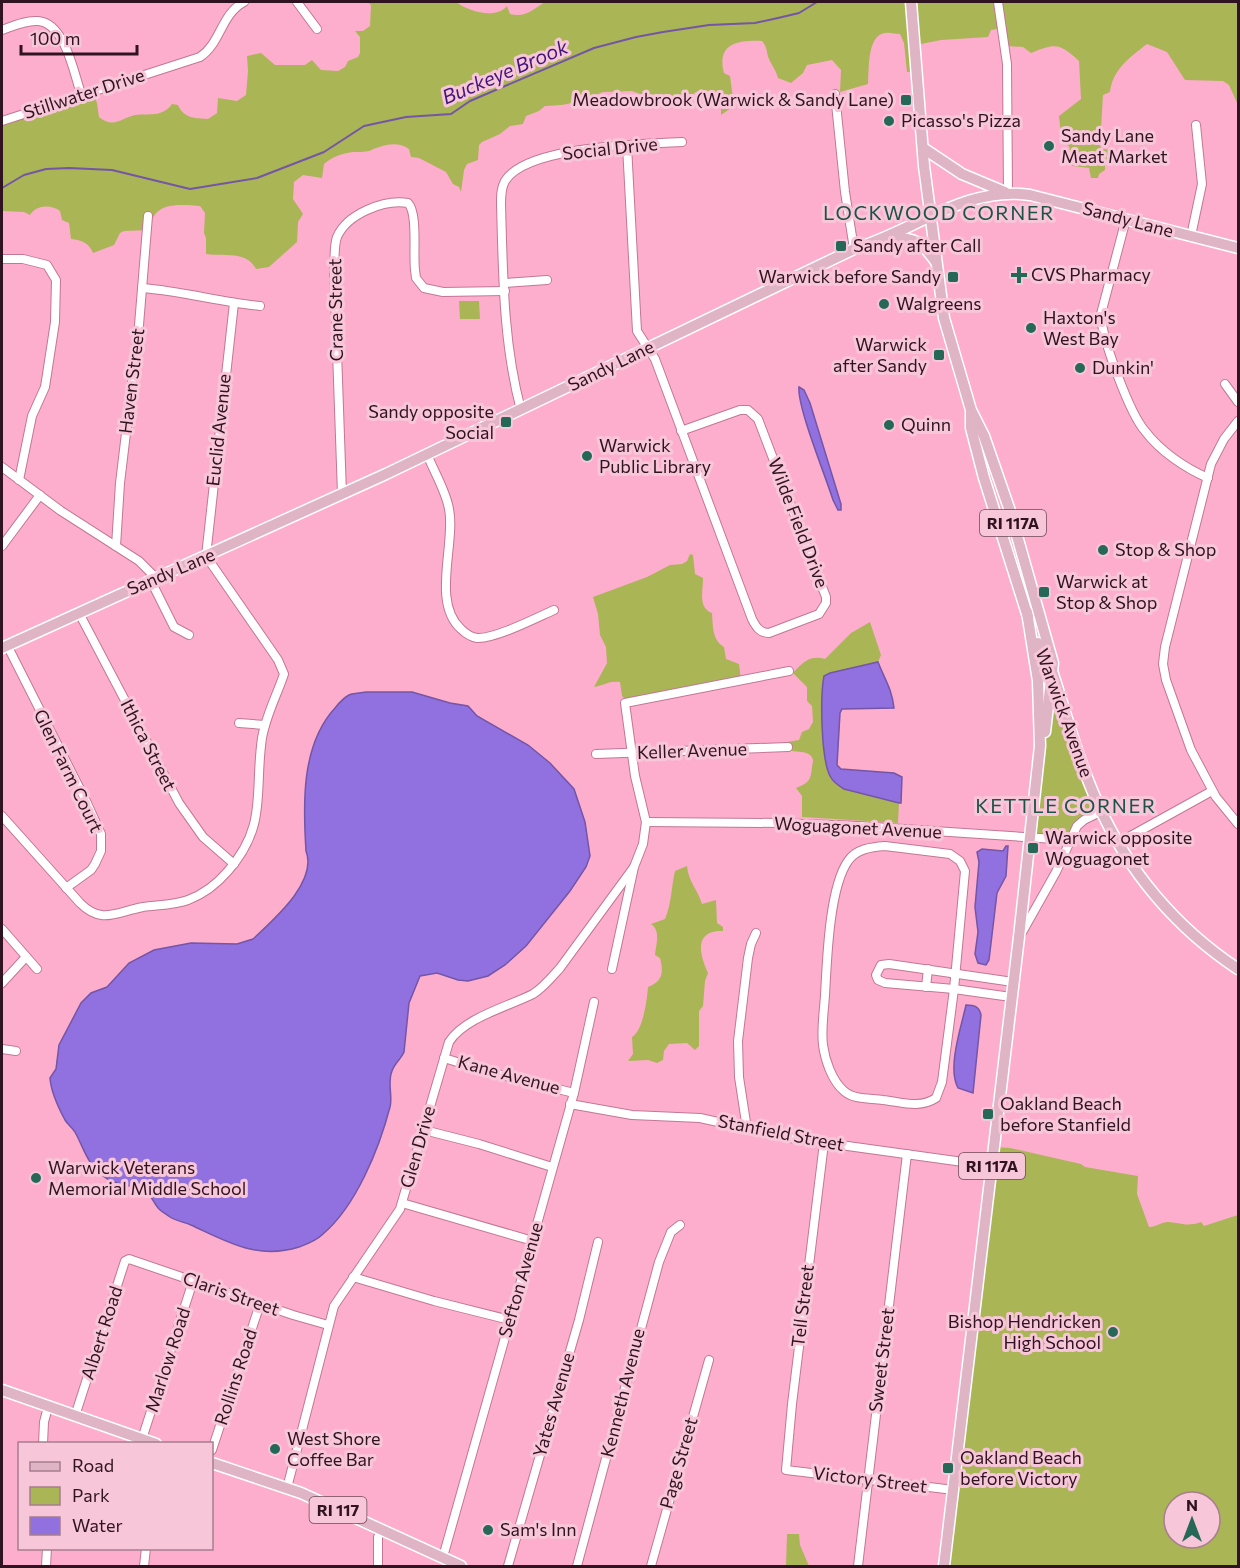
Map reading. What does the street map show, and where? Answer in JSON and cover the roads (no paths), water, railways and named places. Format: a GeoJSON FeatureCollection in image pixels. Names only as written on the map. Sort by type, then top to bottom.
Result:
{"type":"FeatureCollection","features":[{"type":"Feature","properties":{"kind":"main road","name":"Warwick Avenue"},"geometry":{"type":"LineString","coordinates":[[911,2],[923,148],[944,319],[971,410],[984,436],[1003,489],[1080,758],[1102,812],[1118,843],[1140,876],[1169,912],[1206,946],[1239,969]]}},
{"type":"Feature","properties":{"kind":"main road"},"geometry":{"type":"LineString","coordinates":[[923,148],[962,174],[1008,193]]}},
{"type":"Feature","properties":{"kind":"main road","name":"Sandy Lane"},"geometry":{"type":"LineString","coordinates":[[4,647],[152,578],[342,494],[854,249],[883,239],[968,201],[1008,193],[1041,197],[1239,248]]}},
{"type":"Feature","properties":{"kind":"main road"},"geometry":{"type":"LineString","coordinates":[[883,239],[904,238],[918,241],[936,262]]}},
{"type":"Feature","properties":{"kind":"main road","name":"Warwick Avenue"},"geometry":{"type":"LineString","coordinates":[[971,410],[971,428],[984,478],[1046,665],[1053,669]]}},
{"type":"Feature","properties":{"kind":"main road","name":"RI 117A"},"geometry":{"type":"LineString","coordinates":[[944,1566],[1040,746],[1038,681],[1027,612]]}},
{"type":"Feature","properties":{"kind":"main road","name":"RI 117A"},"geometry":{"type":"LineString","coordinates":[[1038,764],[1047,725],[1053,669]]}},
{"type":"Feature","properties":{"kind":"main road"},"geometry":{"type":"LineString","coordinates":[[2,1390],[152,1442]]}},
{"type":"Feature","properties":{"kind":"main road","name":"RI 117"},"geometry":{"type":"LineString","coordinates":[[213,1463],[287,1488],[382,1529],[456,1565]]}},
{"type":"Feature","properties":{"kind":"street","name":"Stillwater Drive"},"geometry":{"type":"LineString","coordinates":[[2,121],[200,57],[212,46],[234,5],[244,2]]}},
{"type":"Feature","properties":{"kind":"street"},"geometry":{"type":"LineString","coordinates":[[297,2],[317,29]]}},
{"type":"Feature","properties":{"kind":"street"},"geometry":{"type":"LineString","coordinates":[[998,2],[1006,53],[1008,193]]}},
{"type":"Feature","properties":{"kind":"street"},"geometry":{"type":"LineString","coordinates":[[2,30],[35,20],[52,27],[63,41],[81,94]]}},
{"type":"Feature","properties":{"kind":"street"},"geometry":{"type":"LineString","coordinates":[[835,94],[845,192],[854,249]]}},
{"type":"Feature","properties":{"kind":"street"},"geometry":{"type":"LineString","coordinates":[[1191,236],[1202,184],[1196,125]]}},
{"type":"Feature","properties":{"kind":"street","name":"Social Drive"},"geometry":{"type":"LineString","coordinates":[[521,410],[507,342],[501,193],[505,181],[522,168],[556,155],[586,149],[682,142]]}},
{"type":"Feature","properties":{"kind":"street","name":"Wilde Field Drive"},"geometry":{"type":"LineString","coordinates":[[627,146],[638,336],[655,359],[681,431],[757,627],[766,633],[773,632],[819,614],[826,603],[826,597],[758,419],[748,410],[740,410],[681,431]]}},
{"type":"Feature","properties":{"kind":"street","name":"Crane Street"},"geometry":{"type":"LineString","coordinates":[[342,494],[334,266],[337,238],[344,227],[353,218],[380,206],[408,203],[412,207],[414,217],[415,270],[424,288],[443,292],[505,287]]}},
{"type":"Feature","properties":{"kind":"street","name":"Haven Street"},"geometry":{"type":"LineString","coordinates":[[116,546],[120,483],[134,376],[148,216]]}},
{"type":"Feature","properties":{"kind":"street"},"geometry":{"type":"LineString","coordinates":[[1126,219],[1101,314],[1101,326],[1108,349],[1142,428],[1189,468],[1208,478]]}},
{"type":"Feature","properties":{"kind":"street"},"geometry":{"type":"LineString","coordinates":[[2,259],[23,259],[47,265],[54,275],[56,288],[55,322],[47,379],[32,416],[19,480]]}},
{"type":"Feature","properties":{"kind":"street"},"geometry":{"type":"LineString","coordinates":[[505,287],[547,280]]}},
{"type":"Feature","properties":{"kind":"street"},"geometry":{"type":"LineString","coordinates":[[142,288],[177,291],[260,306]]}},
{"type":"Feature","properties":{"kind":"street","name":"Euclid Avenue"},"geometry":{"type":"LineString","coordinates":[[206,556],[234,303]]}},
{"type":"Feature","properties":{"kind":"street"},"geometry":{"type":"LineString","coordinates":[[1225,384],[1239,402]]}},
{"type":"Feature","properties":{"kind":"street"},"geometry":{"type":"LineString","coordinates":[[1239,421],[1217,450],[1211,464],[1165,647],[1163,664],[1168,689],[1191,750],[1212,791],[1239,824]]}},
{"type":"Feature","properties":{"kind":"street"},"geometry":{"type":"LineString","coordinates":[[427,454],[449,509],[451,527],[446,584],[450,609],[458,627],[478,638],[492,636],[554,610]]}},
{"type":"Feature","properties":{"kind":"street"},"geometry":{"type":"LineString","coordinates":[[2,467],[139,561],[152,578],[174,627],[189,635]]}},
{"type":"Feature","properties":{"kind":"street"},"geometry":{"type":"LineString","coordinates":[[2,546],[40,495]]}},
{"type":"Feature","properties":{"kind":"street"},"geometry":{"type":"LineString","coordinates":[[2,816],[90,912],[106,917],[151,905],[179,903],[200,896],[219,882],[234,864],[248,843],[255,825],[265,725],[284,674],[254,624],[206,556]]}},
{"type":"Feature","properties":{"kind":"street","name":"Ithica Street"},"geometry":{"type":"LineString","coordinates":[[79,613],[179,803],[203,837],[234,864]]}},
{"type":"Feature","properties":{"kind":"street","name":"Glen Farm Court"},"geometry":{"type":"LineString","coordinates":[[4,647],[86,801],[101,834],[102,844],[98,859],[91,870],[66,888]]}},
{"type":"Feature","properties":{"kind":"street"},"geometry":{"type":"LineString","coordinates":[[612,969],[634,867],[643,844],[646,822],[625,703],[789,671]]}},
{"type":"Feature","properties":{"kind":"street"},"geometry":{"type":"LineString","coordinates":[[239,723],[265,725]]}},
{"type":"Feature","properties":{"kind":"street","name":"Keller Avenue"},"geometry":{"type":"LineString","coordinates":[[596,754],[788,747]]}},
{"type":"Feature","properties":{"kind":"street"},"geometry":{"type":"LineString","coordinates":[[1118,843],[1212,791]]}},
{"type":"Feature","properties":{"kind":"street"},"geometry":{"type":"LineString","coordinates":[[1019,937],[1042,898],[1077,826],[1084,820],[1102,812]]}},
{"type":"Feature","properties":{"kind":"street","name":"Woguagonet Avenue"},"geometry":{"type":"LineString","coordinates":[[646,822],[858,826],[1070,840]]}},
{"type":"Feature","properties":{"kind":"street"},"geometry":{"type":"LineString","coordinates":[[885,846],[944,853],[953,855],[960,861],[965,871],[965,884],[954,988],[942,1082],[936,1098],[924,1105],[907,1104],[856,1097],[841,1088],[823,1048],[822,1030],[833,907],[839,880],[850,858],[867,849],[885,846]]}},
{"type":"Feature","properties":{"kind":"street","name":"Glen Drive"},"geometry":{"type":"LineString","coordinates":[[287,1488],[334,1306],[394,1220],[402,1203],[449,1042],[460,1029],[534,993],[549,980],[634,867]]}},
{"type":"Feature","properties":{"kind":"street"},"geometry":{"type":"LineString","coordinates":[[2,929],[37,969]]}},
{"type":"Feature","properties":{"kind":"street"},"geometry":{"type":"LineString","coordinates":[[747,1129],[741,1090],[738,1041],[748,958],[756,933]]}},
{"type":"Feature","properties":{"kind":"street"},"geometry":{"type":"LineString","coordinates":[[2,983],[26,957]]}},
{"type":"Feature","properties":{"kind":"street"},"geometry":{"type":"LineString","coordinates":[[1011,997],[954,988],[885,982],[878,980],[876,975],[881,965],[928,969],[1013,982]]}},
{"type":"Feature","properties":{"kind":"street"},"geometry":{"type":"LineString","coordinates":[[927,987],[928,969]]}},
{"type":"Feature","properties":{"kind":"street","name":"Sefton Avenue"},"geometry":{"type":"LineString","coordinates":[[443,1557],[574,1093],[594,1002]]}},
{"type":"Feature","properties":{"kind":"street"},"geometry":{"type":"LineString","coordinates":[[2,1049],[16,1051]]}},
{"type":"Feature","properties":{"kind":"street","name":"Kane Avenue"},"geometry":{"type":"LineString","coordinates":[[444,1058],[574,1093]]}},
{"type":"Feature","properties":{"kind":"street","name":"Stanfield Street"},"geometry":{"type":"LineString","coordinates":[[570,1104],[632,1115],[700,1118],[790,1138],[992,1166]]}},
{"type":"Feature","properties":{"kind":"street"},"geometry":{"type":"LineString","coordinates":[[424,1130],[479,1144],[552,1167]]}},
{"type":"Feature","properties":{"kind":"street","name":"Tell Street"},"geometry":{"type":"LineString","coordinates":[[786,1470],[824,1143]]}},
{"type":"Feature","properties":{"kind":"street","name":"Sweet Street"},"geometry":{"type":"LineString","coordinates":[[858,1566],[907,1154]]}},
{"type":"Feature","properties":{"kind":"street"},"geometry":{"type":"LineString","coordinates":[[402,1203],[533,1241]]}},
{"type":"Feature","properties":{"kind":"street","name":"Kenneth Avenue"},"geometry":{"type":"LineString","coordinates":[[577,1566],[659,1262],[671,1232],[680,1225]]}},
{"type":"Feature","properties":{"kind":"street","name":"Yates Avenue"},"geometry":{"type":"LineString","coordinates":[[508,1566],[579,1320],[598,1242]]}},
{"type":"Feature","properties":{"kind":"street","name":"Claris Street"},"geometry":{"type":"LineString","coordinates":[[135,1260],[260,1304],[328,1325]]}},
{"type":"Feature","properties":{"kind":"street","name":"Albert Road"},"geometry":{"type":"LineString","coordinates":[[75,1416],[125,1261],[135,1260]]}},
{"type":"Feature","properties":{"kind":"street"},"geometry":{"type":"LineString","coordinates":[[353,1277],[510,1320]]}},
{"type":"Feature","properties":{"kind":"street","name":"Marlow Road"},"geometry":{"type":"LineString","coordinates":[[142,1439],[193,1281]]}},
{"type":"Feature","properties":{"kind":"street","name":"Rollins Road"},"geometry":{"type":"LineString","coordinates":[[213,1447],[260,1304]]}},
{"type":"Feature","properties":{"kind":"street","name":"Page Street"},"geometry":{"type":"LineString","coordinates":[[651,1566],[709,1360]]}},
{"type":"Feature","properties":{"kind":"street"},"geometry":{"type":"LineString","coordinates":[[43,1442],[44,1422],[48,1407]]}},
{"type":"Feature","properties":{"kind":"street","name":"Victory Street"},"geometry":{"type":"LineString","coordinates":[[786,1470],[954,1490]]}},
{"type":"Feature","properties":{"kind":"street"},"geometry":{"type":"LineString","coordinates":[[378,1566],[378,1537],[382,1529]]}},
{"type":"Feature","properties":{"kind":"street"},"geometry":{"type":"LineString","coordinates":[[46,1566],[47,1550]]}},
{"type":"Feature","properties":{"kind":"street"},"geometry":{"type":"LineString","coordinates":[[144,1566],[146,1550]]}},
{"type":"Feature","properties":{"kind":"water"},"geometry":{"type":"Polygon","coordinates":[[[799,387],[804,390],[810,403],[841,510],[838,510],[833,500],[802,410],[799,387]]]}},
{"type":"Feature","properties":{"kind":"water"},"geometry":{"type":"Polygon","coordinates":[[[878,662],[890,690],[894,708],[842,709],[837,765],[841,769],[894,773],[902,777],[901,803],[842,788],[830,776],[825,756],[822,712],[824,676],[878,662]]]}},
{"type":"Feature","properties":{"kind":"water"},"geometry":{"type":"Polygon","coordinates":[[[412,692],[468,706],[477,716],[528,745],[550,763],[574,789],[585,822],[590,856],[586,867],[570,891],[526,946],[505,965],[488,976],[468,981],[437,973],[420,976],[409,1003],[404,1052],[394,1066],[391,1076],[391,1103],[373,1158],[356,1193],[335,1222],[314,1240],[299,1247],[284,1250],[256,1250],[230,1243],[172,1218],[159,1209],[145,1191],[113,1182],[98,1172],[90,1162],[75,1132],[65,1120],[55,1099],[50,1078],[56,1069],[59,1045],[81,1003],[91,993],[107,987],[129,963],[154,950],[191,943],[237,944],[253,939],[292,900],[306,875],[308,863],[304,814],[305,795],[310,757],[316,739],[324,723],[343,699],[351,694],[412,692]]]}},
{"type":"Feature","properties":{"kind":"water"},"geometry":{"type":"Polygon","coordinates":[[[1008,846],[1006,876],[997,893],[989,960],[986,965],[978,963],[975,954],[978,932],[975,907],[979,862],[977,852],[982,849],[1003,851],[1008,846]]]}},
{"type":"Feature","properties":{"kind":"water"},"geometry":{"type":"Polygon","coordinates":[[[966,1005],[976,1007],[981,1015],[973,1093],[958,1088],[954,1070],[956,1048],[966,1005]]]}},
{"type":"Feature","properties":{"kind":"waterway","name":"Buckeye Brook"},"geometry":{"type":"LineString","coordinates":[[2,188],[24,175],[46,169],[69,168],[112,170],[190,189],[257,178],[324,152],[364,126],[406,117],[451,114],[470,101],[594,48],[663,32],[709,25],[755,23],[799,13],[817,2]]}},
{"type":"Feature","properties":{"kind":"place","name":"Meadowbrook (Warwick & Sandy Lane)"},"geometry":{"type":"Point","coordinates":[906,100]}},
{"type":"Feature","properties":{"kind":"place","name":"Picasso's Pizza"},"geometry":{"type":"Point","coordinates":[889,121]}},
{"type":"Feature","properties":{"kind":"place","name":"Sandy Lane Meat Market"},"geometry":{"type":"Point","coordinates":[1049,146]}},
{"type":"Feature","properties":{"kind":"place","name":"Sandy after Call"},"geometry":{"type":"Point","coordinates":[841,246]}},
{"type":"Feature","properties":{"kind":"place","name":"CVS Pharmacy"},"geometry":{"type":"Point","coordinates":[1019,275]}},
{"type":"Feature","properties":{"kind":"place","name":"Warwick before Sandy"},"geometry":{"type":"Point","coordinates":[953,277]}},
{"type":"Feature","properties":{"kind":"place","name":"Walgreens"},"geometry":{"type":"Point","coordinates":[884,304]}},
{"type":"Feature","properties":{"kind":"place","name":"Haxton's West Bay"},"geometry":{"type":"Point","coordinates":[1031,328]}},
{"type":"Feature","properties":{"kind":"place","name":"Warwick after Sandy"},"geometry":{"type":"Point","coordinates":[939,355]}},
{"type":"Feature","properties":{"kind":"place","name":"Dunkin'"},"geometry":{"type":"Point","coordinates":[1080,368]}},
{"type":"Feature","properties":{"kind":"place","name":"Sandy opposite Social"},"geometry":{"type":"Point","coordinates":[506,422]}},
{"type":"Feature","properties":{"kind":"place","name":"Quinn"},"geometry":{"type":"Point","coordinates":[889,425]}},
{"type":"Feature","properties":{"kind":"place","name":"Warwick Public Library"},"geometry":{"type":"Point","coordinates":[587,456]}},
{"type":"Feature","properties":{"kind":"place","name":"Stop & Shop"},"geometry":{"type":"Point","coordinates":[1103,550]}},
{"type":"Feature","properties":{"kind":"place","name":"Warwick at Stop & Shop"},"geometry":{"type":"Point","coordinates":[1044,592]}},
{"type":"Feature","properties":{"kind":"place","name":"Warwick opposite Woguagonet"},"geometry":{"type":"Point","coordinates":[1033,848]}},
{"type":"Feature","properties":{"kind":"place","name":"Oakland Beach before Stanfield"},"geometry":{"type":"Point","coordinates":[988,1114]}},
{"type":"Feature","properties":{"kind":"place","name":"Warwick Veterans Memorial Middle School"},"geometry":{"type":"Point","coordinates":[36,1178]}},
{"type":"Feature","properties":{"kind":"place","name":"Bishop Hendricken High School"},"geometry":{"type":"Point","coordinates":[1113,1332]}},
{"type":"Feature","properties":{"kind":"place","name":"West Shore Coffee Bar"},"geometry":{"type":"Point","coordinates":[275,1449]}},
{"type":"Feature","properties":{"kind":"place","name":"Oakland Beach before Victory"},"geometry":{"type":"Point","coordinates":[948,1468]}},
{"type":"Feature","properties":{"kind":"place","name":"Sam's Inn"},"geometry":{"type":"Point","coordinates":[488,1530]}},
{"type":"Feature","properties":{"kind":"district","name":"LOCKWOOD CORNER"},"geometry":{"type":"Point","coordinates":[939,213]}},
{"type":"Feature","properties":{"kind":"district","name":"KETTLE CORNER"},"geometry":{"type":"Point","coordinates":[1066,806]}}]}
